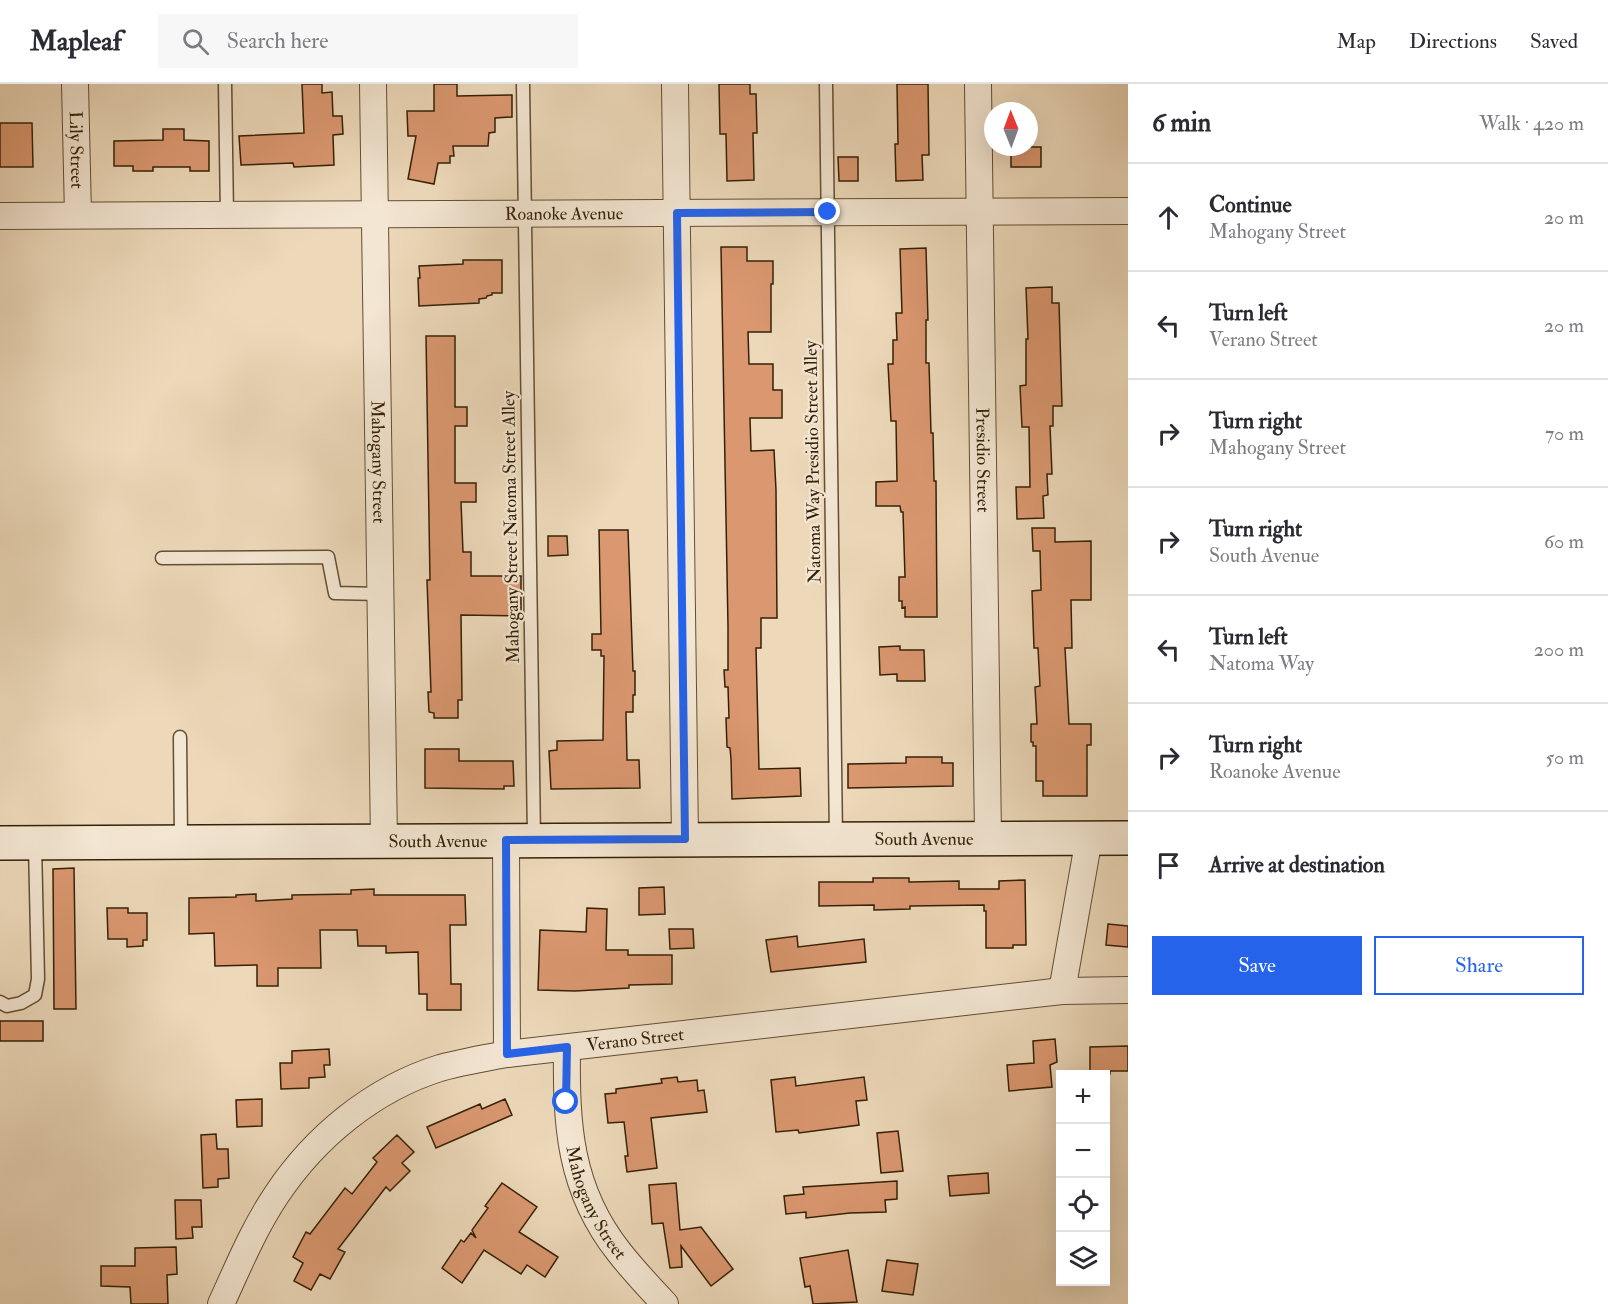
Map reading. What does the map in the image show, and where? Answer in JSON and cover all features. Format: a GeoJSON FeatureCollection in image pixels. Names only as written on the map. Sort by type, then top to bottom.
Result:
{"type":"FeatureCollection","features":[{"type":"Feature","properties":{"kind":"street","name":"Lily Street"},"geometry":{"type":"LineString","coordinates":[[75,84],[78,215]]}},
{"type":"Feature","properties":{"kind":"street","name":"Mahogany Street"},"geometry":{"type":"LineString","coordinates":[[373,84],[384,841]]}},
{"type":"Feature","properties":{"kind":"street"},"geometry":{"type":"LineString","coordinates":[[675,84],[685,839]]}},
{"type":"Feature","properties":{"kind":"street","name":"Presidio Street"},"geometry":{"type":"LineString","coordinates":[[978,84],[988,838]]}},
{"type":"Feature","properties":{"kind":"street","name":"Roanoke Avenue"},"geometry":{"type":"LineString","coordinates":[[0,216],[1128,211]]}},
{"type":"Feature","properties":{"kind":"street"},"geometry":{"type":"LineString","coordinates":[[1062,991],[1089,838]]}},
{"type":"Feature","properties":{"kind":"street","name":"South Avenue"},"geometry":{"type":"LineString","coordinates":[[0,843],[1128,838]]}},
{"type":"Feature","properties":{"kind":"street"},"geometry":{"type":"LineString","coordinates":[[507,1054],[520,840]]}},
{"type":"Feature","properties":{"kind":"street","name":"Verano Street"},"geometry":{"type":"LineString","coordinates":[[220,1304],[275,1196],[315,1146],[352,1114],[379,1096],[428,1073],[469,1060],[507,1054],[1062,991],[1128,990]]}},
{"type":"Feature","properties":{"kind":"street","name":"Mahogany Street"},"geometry":{"type":"LineString","coordinates":[[567,1047],[567,1120],[573,1156],[581,1181],[591,1207],[609,1238],[665,1304]]}},
{"type":"Feature","properties":{"kind":"lane"},"geometry":{"type":"LineString","coordinates":[[225,84],[227,215]]}},
{"type":"Feature","properties":{"kind":"lane","name":"Mahogany Street Natoma Street Alley"},"geometry":{"type":"LineString","coordinates":[[520,840],[525,213],[523,84]]}},
{"type":"Feature","properties":{"kind":"lane","name":"Natoma Way Presidio Street Alley"},"geometry":{"type":"LineString","coordinates":[[826,84],[837,839]]}},
{"type":"Feature","properties":{"kind":"lane"},"geometry":{"type":"LineString","coordinates":[[162,558],[328,557],[335,593],[380,594]]}},
{"type":"Feature","properties":{"kind":"lane"},"geometry":{"type":"LineString","coordinates":[[180,737],[181,842]]}},
{"type":"Feature","properties":{"kind":"lane"},"geometry":{"type":"LineString","coordinates":[[0,1002],[7,1006],[21,1003],[34,995],[38,980],[35,843]]}},
{"type":"Feature","properties":{"kind":"building"},"geometry":{"type":"Polygon","coordinates":[[[302,84],[322,84],[322,93],[332,92],[333,116],[342,116],[343,134],[333,135],[334,165],[294,167],[293,163],[241,165],[239,136],[304,133],[302,84]]]}},
{"type":"Feature","properties":{"kind":"building"},"geometry":{"type":"Polygon","coordinates":[[[434,84],[457,84],[457,96],[512,95],[512,117],[495,118],[495,132],[489,133],[488,146],[453,146],[454,156],[450,156],[450,163],[438,163],[434,184],[408,179],[416,136],[408,136],[407,111],[434,111],[434,84]]]}},
{"type":"Feature","properties":{"kind":"building"},"geometry":{"type":"Polygon","coordinates":[[[719,84],[750,84],[750,94],[756,94],[757,133],[753,133],[754,180],[727,181],[726,134],[720,134],[719,84]]]}},
{"type":"Feature","properties":{"kind":"building"},"geometry":{"type":"Polygon","coordinates":[[[897,84],[928,84],[929,155],[922,155],[923,180],[896,181],[897,84]]]}},
{"type":"Feature","properties":{"kind":"building"},"geometry":{"type":"Polygon","coordinates":[[[0,123],[32,123],[33,167],[0,167],[0,123]]]}},
{"type":"Feature","properties":{"kind":"building"},"geometry":{"type":"Polygon","coordinates":[[[163,129],[184,129],[184,140],[209,141],[209,171],[190,171],[190,167],[153,167],[153,171],[133,171],[133,166],[114,166],[114,141],[163,140],[163,129]]]}},
{"type":"Feature","properties":{"kind":"building"},"geometry":{"type":"Polygon","coordinates":[[[1038,147],[1041,147],[1041,167],[1011,167],[1011,156],[1038,156],[1038,147]]]}},
{"type":"Feature","properties":{"kind":"building"},"geometry":{"type":"Polygon","coordinates":[[[838,157],[858,157],[858,181],[839,181],[838,157]]]}},
{"type":"Feature","properties":{"kind":"building"},"geometry":{"type":"Polygon","coordinates":[[[721,247],[747,247],[747,261],[773,261],[771,332],[748,332],[749,364],[773,364],[773,390],[782,390],[782,418],[750,418],[751,451],[774,450],[776,490],[777,618],[761,618],[761,648],[756,648],[759,769],[800,768],[801,796],[732,799],[730,748],[727,747],[728,687],[725,687],[724,670],[728,670],[728,626],[721,247]]]}},
{"type":"Feature","properties":{"kind":"building"},"geometry":{"type":"Polygon","coordinates":[[[926,248],[928,320],[926,320],[926,363],[929,363],[931,433],[933,433],[934,481],[936,481],[937,617],[905,617],[905,607],[902,608],[902,601],[899,601],[899,577],[905,577],[903,512],[900,506],[876,506],[876,482],[897,481],[896,421],[891,421],[888,364],[893,364],[893,340],[897,340],[896,313],[902,313],[900,249],[926,248]]]}},
{"type":"Feature","properties":{"kind":"building"},"geometry":{"type":"Polygon","coordinates":[[[463,260],[502,260],[502,293],[492,293],[486,298],[479,299],[479,303],[419,306],[419,266],[463,264],[463,260]]]}},
{"type":"Feature","properties":{"kind":"building"},"geometry":{"type":"Polygon","coordinates":[[[1052,287],[1052,303],[1059,303],[1062,406],[1053,406],[1053,426],[1050,426],[1052,474],[1047,474],[1048,495],[1043,496],[1044,518],[1017,519],[1016,487],[1030,487],[1029,427],[1022,427],[1020,386],[1026,385],[1026,339],[1028,339],[1026,288],[1052,287]]]}},
{"type":"Feature","properties":{"kind":"building"},"geometry":{"type":"Polygon","coordinates":[[[426,336],[455,336],[455,407],[467,407],[467,426],[455,426],[455,483],[476,483],[476,502],[461,502],[463,552],[471,552],[471,576],[521,576],[521,616],[461,615],[462,700],[458,700],[458,718],[434,718],[434,713],[429,712],[428,692],[431,692],[427,580],[430,580],[426,336]]]}},
{"type":"Feature","properties":{"kind":"building"},"geometry":{"type":"Polygon","coordinates":[[[1032,528],[1055,528],[1055,542],[1091,541],[1091,600],[1071,600],[1072,648],[1065,648],[1069,724],[1091,724],[1091,745],[1087,745],[1087,796],[1043,796],[1043,781],[1036,781],[1036,746],[1033,746],[1031,742],[1031,724],[1037,724],[1035,687],[1040,686],[1038,648],[1034,648],[1032,591],[1041,590],[1040,551],[1033,551],[1032,528]]]}},
{"type":"Feature","properties":{"kind":"building"},"geometry":{"type":"Polygon","coordinates":[[[599,530],[628,530],[635,695],[633,695],[633,712],[626,712],[627,760],[639,760],[640,788],[551,789],[549,751],[557,750],[557,741],[603,740],[604,656],[601,656],[601,650],[592,650],[592,634],[601,634],[599,530]]]}},
{"type":"Feature","properties":{"kind":"building"},"geometry":{"type":"Polygon","coordinates":[[[548,536],[567,536],[568,555],[548,556],[548,536]]]}},
{"type":"Feature","properties":{"kind":"building"},"geometry":{"type":"Polygon","coordinates":[[[900,646],[900,650],[924,650],[925,681],[897,681],[897,674],[880,675],[879,647],[900,646]]]}},
{"type":"Feature","properties":{"kind":"building"},"geometry":{"type":"Polygon","coordinates":[[[425,749],[459,749],[459,761],[513,761],[514,786],[504,786],[504,789],[425,788],[425,749]]]}},
{"type":"Feature","properties":{"kind":"building"},"geometry":{"type":"Polygon","coordinates":[[[906,757],[942,757],[942,763],[953,763],[953,786],[848,788],[848,764],[906,763],[906,757]]]}},
{"type":"Feature","properties":{"kind":"building"},"geometry":{"type":"Polygon","coordinates":[[[74,868],[76,1009],[54,1009],[53,869],[74,868]]]}},
{"type":"Feature","properties":{"kind":"building"},"geometry":{"type":"Polygon","coordinates":[[[873,878],[909,878],[909,882],[959,881],[959,889],[999,889],[999,881],[1025,880],[1026,945],[1013,945],[1013,948],[986,948],[984,905],[910,906],[910,909],[874,910],[874,905],[819,906],[819,882],[873,882],[873,878]]]}},
{"type":"Feature","properties":{"kind":"building"},"geometry":{"type":"Polygon","coordinates":[[[664,887],[665,914],[639,915],[639,888],[664,887]]]}},
{"type":"Feature","properties":{"kind":"building"},"geometry":{"type":"Polygon","coordinates":[[[374,889],[374,895],[465,895],[466,925],[450,925],[451,984],[461,984],[461,1010],[427,1010],[427,994],[419,994],[418,952],[386,953],[386,946],[358,946],[357,930],[320,930],[321,968],[278,968],[278,986],[257,986],[257,965],[215,966],[214,933],[189,934],[189,898],[236,897],[236,895],[256,894],[256,901],[292,899],[292,895],[351,894],[351,890],[374,889]]]}},
{"type":"Feature","properties":{"kind":"building"},"geometry":{"type":"Polygon","coordinates":[[[107,908],[128,908],[128,913],[147,913],[147,940],[143,940],[143,946],[127,947],[127,939],[108,939],[107,908]]]}},
{"type":"Feature","properties":{"kind":"building"},"geometry":{"type":"Polygon","coordinates":[[[587,908],[607,909],[606,950],[628,950],[628,955],[672,955],[672,984],[629,985],[629,988],[575,991],[538,990],[540,930],[586,932],[587,908]]]}},
{"type":"Feature","properties":{"kind":"building"},"geometry":{"type":"Polygon","coordinates":[[[1108,924],[1128,926],[1128,947],[1106,945],[1108,924]]]}},
{"type":"Feature","properties":{"kind":"building"},"geometry":{"type":"Polygon","coordinates":[[[669,929],[693,929],[694,948],[670,949],[669,929]]]}},
{"type":"Feature","properties":{"kind":"building"},"geometry":{"type":"Polygon","coordinates":[[[797,936],[798,947],[864,939],[866,962],[771,972],[766,940],[797,936]]]}},
{"type":"Feature","properties":{"kind":"building"},"geometry":{"type":"Polygon","coordinates":[[[0,1021],[43,1021],[43,1041],[0,1041],[0,1021]]]}},
{"type":"Feature","properties":{"kind":"building"},"geometry":{"type":"Polygon","coordinates":[[[1055,1039],[1057,1062],[1050,1065],[1052,1087],[1009,1091],[1007,1065],[1034,1063],[1033,1041],[1055,1039]]]}},
{"type":"Feature","properties":{"kind":"building"},"geometry":{"type":"Polygon","coordinates":[[[1128,1046],[1128,1071],[1090,1070],[1090,1047],[1128,1046]]]}},
{"type":"Feature","properties":{"kind":"building"},"geometry":{"type":"Polygon","coordinates":[[[329,1049],[330,1065],[324,1065],[325,1077],[309,1078],[309,1088],[281,1089],[280,1063],[292,1063],[292,1051],[329,1049]]]}},
{"type":"Feature","properties":{"kind":"building"},"geometry":{"type":"Polygon","coordinates":[[[677,1077],[678,1082],[697,1080],[698,1091],[704,1090],[707,1112],[651,1118],[657,1168],[627,1172],[625,1156],[628,1156],[624,1122],[608,1123],[605,1094],[616,1093],[616,1089],[662,1083],[661,1079],[677,1077]]]}},
{"type":"Feature","properties":{"kind":"building"},"geometry":{"type":"Polygon","coordinates":[[[795,1077],[796,1086],[864,1077],[867,1100],[856,1101],[859,1125],[799,1133],[798,1130],[776,1132],[771,1080],[795,1077]]]}},
{"type":"Feature","properties":{"kind":"building"},"geometry":{"type":"Polygon","coordinates":[[[262,1099],[262,1126],[237,1127],[236,1100],[262,1099]]]}},
{"type":"Feature","properties":{"kind":"building"},"geometry":{"type":"Polygon","coordinates":[[[505,1099],[512,1115],[436,1148],[427,1127],[480,1104],[482,1109],[505,1099]]]}},
{"type":"Feature","properties":{"kind":"building"},"geometry":{"type":"Polygon","coordinates":[[[898,1131],[903,1171],[881,1173],[877,1133],[898,1131]]]}},
{"type":"Feature","properties":{"kind":"building"},"geometry":{"type":"Polygon","coordinates":[[[216,1134],[217,1149],[228,1149],[229,1178],[218,1179],[218,1187],[203,1188],[201,1135],[216,1134]]]}},
{"type":"Feature","properties":{"kind":"building"},"geometry":{"type":"Polygon","coordinates":[[[397,1135],[414,1152],[402,1163],[410,1171],[390,1191],[386,1187],[338,1249],[345,1252],[330,1279],[320,1274],[311,1290],[294,1281],[303,1263],[293,1257],[306,1232],[310,1234],[345,1188],[352,1194],[377,1162],[373,1158],[397,1135]]]}},
{"type":"Feature","properties":{"kind":"building"},"geometry":{"type":"Polygon","coordinates":[[[988,1173],[989,1193],[950,1196],[948,1176],[988,1173]]]}},
{"type":"Feature","properties":{"kind":"building"},"geometry":{"type":"Polygon","coordinates":[[[897,1181],[897,1199],[885,1200],[886,1212],[806,1218],[806,1212],[786,1214],[784,1196],[804,1194],[803,1187],[897,1181]]]}},
{"type":"Feature","properties":{"kind":"building"},"geometry":{"type":"Polygon","coordinates":[[[502,1183],[537,1207],[519,1232],[558,1257],[545,1277],[527,1265],[521,1274],[484,1250],[462,1283],[442,1268],[461,1240],[464,1242],[471,1233],[476,1238],[472,1230],[488,1208],[485,1206],[502,1183]]]}},
{"type":"Feature","properties":{"kind":"building"},"geometry":{"type":"Polygon","coordinates":[[[676,1183],[680,1230],[701,1227],[733,1269],[711,1286],[681,1246],[682,1267],[670,1268],[663,1223],[652,1224],[649,1185],[676,1183]]]}},
{"type":"Feature","properties":{"kind":"building"},"geometry":{"type":"Polygon","coordinates":[[[175,1200],[201,1200],[202,1227],[192,1227],[193,1238],[176,1239],[175,1200]]]}},
{"type":"Feature","properties":{"kind":"building"},"geometry":{"type":"Polygon","coordinates":[[[176,1247],[177,1274],[167,1275],[168,1304],[131,1304],[130,1287],[101,1286],[101,1266],[135,1266],[135,1248],[176,1247]]]}},
{"type":"Feature","properties":{"kind":"building"},"geometry":{"type":"Polygon","coordinates":[[[848,1250],[857,1302],[813,1304],[810,1286],[805,1287],[800,1258],[848,1250]]]}},
{"type":"Feature","properties":{"kind":"building"},"geometry":{"type":"Polygon","coordinates":[[[887,1260],[918,1264],[913,1295],[882,1291],[887,1260]]]}},
{"type":"Feature","properties":{"kind":"route"},"geometry":{"type":"LineString","coordinates":[[566,1102],[567,1047],[507,1054],[506,840],[685,839],[677,213],[828,212]]}}]}
